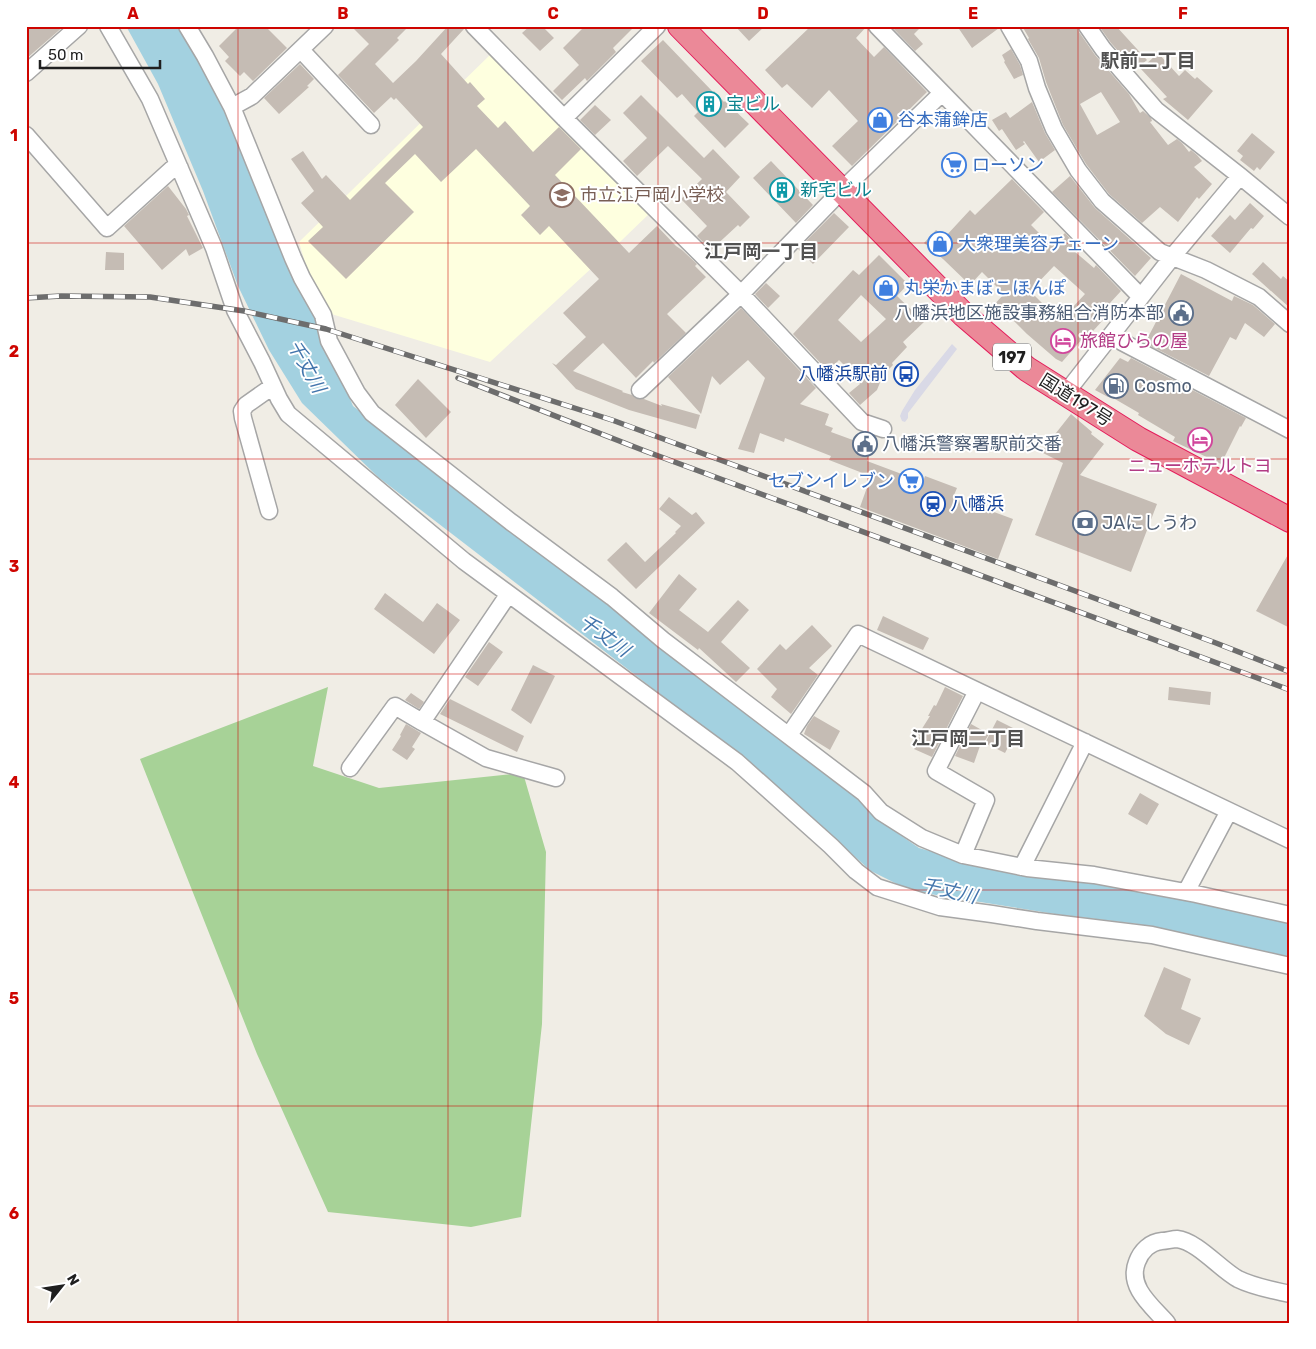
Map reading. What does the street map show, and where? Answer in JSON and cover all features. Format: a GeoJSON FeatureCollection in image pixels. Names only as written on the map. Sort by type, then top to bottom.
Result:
{"type":"FeatureCollection","features":[{"type":"Feature","properties":{"kind":"highway","name":"国道197号"},"geometry":{"type":"LineString","coordinates":[[680,26],[974,325],[1027,369],[1138,439],[1290,520]]}},
{"type":"Feature","properties":{"kind":"street"},"geometry":{"type":"LineString","coordinates":[[26,73],[79,26]]}},
{"type":"Feature","properties":{"kind":"street"},"geometry":{"type":"LineString","coordinates":[[108,26],[150,99],[214,248],[235,310],[288,414],[464,561],[738,762],[877,887],[940,907],[1037,922],[1152,935],[1290,966]]}},
{"type":"Feature","properties":{"kind":"street"},"geometry":{"type":"LineString","coordinates":[[187,26],[206,56],[232,107],[293,258],[322,315],[330,341],[357,394],[372,412],[511,522],[612,597],[663,640],[864,793],[881,812],[922,838],[963,855],[1022,867],[1094,876],[1186,892],[1290,915]]}},
{"type":"Feature","properties":{"kind":"street"},"geometry":{"type":"LineString","coordinates":[[232,107],[252,96],[325,26]]}},
{"type":"Feature","properties":{"kind":"street"},"geometry":{"type":"LineString","coordinates":[[474,26],[741,294],[862,422],[883,429]]}},
{"type":"Feature","properties":{"kind":"street"},"geometry":{"type":"LineString","coordinates":[[564,118],[658,26]]}},
{"type":"Feature","properties":{"kind":"street"},"geometry":{"type":"LineString","coordinates":[[877,26],[1141,297]]}},
{"type":"Feature","properties":{"kind":"street"},"geometry":{"type":"LineString","coordinates":[[1009,26],[1029,61],[1037,88],[1054,129],[1078,170],[1102,201],[1160,252],[1206,270],[1259,297],[1290,324]]}},
{"type":"Feature","properties":{"kind":"street"},"geometry":{"type":"LineString","coordinates":[[1087,26],[1103,49],[1156,110],[1290,217]]}},
{"type":"Feature","properties":{"kind":"street"},"geometry":{"type":"LineString","coordinates":[[301,50],[371,125]]}},
{"type":"Feature","properties":{"kind":"street"},"geometry":{"type":"LineString","coordinates":[[640,390],[741,294],[842,190],[942,93]]}},
{"type":"Feature","properties":{"kind":"street"},"geometry":{"type":"LineString","coordinates":[[26,135],[107,228],[172,170],[180,168]]}},
{"type":"Feature","properties":{"kind":"street"},"geometry":{"type":"LineString","coordinates":[[1065,394],[1173,256],[1240,176]]}},
{"type":"Feature","properties":{"kind":"street"},"geometry":{"type":"LineString","coordinates":[[1113,334],[1122,342],[1290,430]]}},
{"type":"Feature","properties":{"kind":"street"},"geometry":{"type":"LineString","coordinates":[[269,511],[242,411],[246,405],[273,386]]}},
{"type":"Feature","properties":{"kind":"street"},"geometry":{"type":"LineString","coordinates":[[422,722],[508,595]]}},
{"type":"Feature","properties":{"kind":"street"},"geometry":{"type":"LineString","coordinates":[[788,735],[858,634],[1290,840]]}},
{"type":"Feature","properties":{"kind":"street"},"geometry":{"type":"LineString","coordinates":[[963,855],[986,800],[936,771],[977,691]]}},
{"type":"Feature","properties":{"kind":"street"},"geometry":{"type":"LineString","coordinates":[[350,768],[395,706],[486,758],[556,778]]}},
{"type":"Feature","properties":{"kind":"street"},"geometry":{"type":"LineString","coordinates":[[1022,867],[1085,742]]}},
{"type":"Feature","properties":{"kind":"street"},"geometry":{"type":"LineString","coordinates":[[1186,892],[1229,811]]}},
{"type":"Feature","properties":{"kind":"street"},"geometry":{"type":"LineString","coordinates":[[1167,1323],[1143,1296],[1135,1282],[1134,1268],[1140,1252],[1156,1242],[1178,1239],[1194,1246],[1238,1279],[1259,1287],[1290,1294]]}},
{"type":"Feature","properties":{"kind":"shaded area"},"geometry":{"type":"Polygon","coordinates":[[[495,50],[652,211],[490,362],[328,313],[307,278],[299,242],[495,50]]]}},
{"type":"Feature","properties":{"kind":"shaded area"},"geometry":{"type":"Polygon","coordinates":[[[952,344],[957,349],[908,413],[908,418],[905,422],[902,421],[900,416],[902,411],[915,390],[952,344]]]}},
{"type":"Feature","properties":{"kind":"green space"},"geometry":{"type":"Polygon","coordinates":[[[328,687],[313,766],[379,788],[523,773],[546,852],[542,1024],[521,1217],[471,1227],[328,1212],[257,1054],[140,759],[328,687]]]}},
{"type":"Feature","properties":{"kind":"water","name":"千丈川"},"geometry":{"type":"Polygon","coordinates":[[[126,26],[179,26],[200,60],[310,303],[353,406],[859,798],[877,819],[919,848],[998,870],[1136,889],[1290,921],[1290,958],[1138,924],[1055,914],[911,891],[871,871],[747,761],[378,477],[302,403],[269,350],[238,286],[203,191],[158,84],[126,26]]]}},
{"type":"Feature","properties":{"kind":"building"},"geometry":{"type":"Polygon","coordinates":[[[26,26],[64,26],[26,59],[26,26]]]}},
{"type":"Feature","properties":{"kind":"building"},"geometry":{"type":"Polygon","coordinates":[[[239,26],[265,26],[287,48],[253,81],[244,72],[240,76],[225,61],[229,57],[219,46],[239,26]]]}},
{"type":"Feature","properties":{"kind":"building"},"geometry":{"type":"Polygon","coordinates":[[[351,26],[409,26],[397,38],[399,40],[375,64],[393,83],[448,26],[464,26],[464,29],[441,54],[468,84],[470,82],[485,99],[477,106],[498,128],[505,121],[533,152],[559,127],[581,149],[555,175],[629,253],[657,226],[697,264],[695,266],[706,277],[667,314],[686,333],[654,363],[653,361],[636,378],[603,343],[573,371],[623,391],[637,399],[644,399],[662,406],[661,404],[700,415],[696,429],[629,410],[576,389],[552,363],[556,365],[586,337],[563,313],[599,279],[549,226],[540,235],[521,215],[530,206],[476,149],[441,182],[415,154],[385,183],[414,212],[346,279],[308,241],[323,227],[301,203],[314,191],[291,159],[303,151],[322,179],[326,175],[350,200],[423,127],[396,98],[394,100],[391,97],[374,113],[338,75],[369,44],[351,26]]]}},
{"type":"Feature","properties":{"kind":"building"},"geometry":{"type":"Polygon","coordinates":[[[530,26],[542,26],[554,38],[540,51],[522,33],[530,26]]]}},
{"type":"Feature","properties":{"kind":"building"},"geometry":{"type":"Polygon","coordinates":[[[585,26],[635,26],[613,48],[616,52],[587,81],[585,78],[562,100],[553,91],[579,65],[563,48],[585,26]]]}},
{"type":"Feature","properties":{"kind":"building"},"geometry":{"type":"Polygon","coordinates":[[[735,26],[765,26],[749,41],[735,26]]]}},
{"type":"Feature","properties":{"kind":"building"},"geometry":{"type":"Polygon","coordinates":[[[811,26],[867,26],[856,38],[874,57],[884,47],[927,92],[852,166],[832,146],[858,121],[829,90],[812,108],[787,84],[782,88],[765,70],[811,26]]]}},
{"type":"Feature","properties":{"kind":"building"},"geometry":{"type":"Polygon","coordinates":[[[891,26],[922,26],[914,34],[923,44],[915,51],[891,26]]]}},
{"type":"Feature","properties":{"kind":"building"},"geometry":{"type":"Polygon","coordinates":[[[957,26],[999,26],[999,28],[972,48],[957,26]]]}},
{"type":"Feature","properties":{"kind":"building"},"geometry":{"type":"Polygon","coordinates":[[[1022,26],[1077,26],[1095,55],[1129,94],[1140,113],[1143,111],[1151,118],[1152,121],[1150,122],[1168,145],[1177,139],[1189,152],[1191,150],[1202,161],[1194,167],[1212,184],[1199,199],[1197,197],[1178,222],[1160,207],[1142,223],[1109,194],[1086,164],[1063,125],[1046,82],[1039,58],[1022,26]],[[1101,92],[1080,104],[1097,135],[1120,122],[1101,92]]]}},
{"type":"Feature","properties":{"kind":"building"},"geometry":{"type":"Polygon","coordinates":[[[1099,26],[1116,26],[1147,60],[1135,70],[1099,26]]]}},
{"type":"Feature","properties":{"kind":"building"},"geometry":{"type":"Polygon","coordinates":[[[663,40],[713,92],[749,124],[725,148],[694,116],[698,112],[682,94],[677,98],[641,61],[663,40]]]}},
{"type":"Feature","properties":{"kind":"building"},"geometry":{"type":"Polygon","coordinates":[[[1011,49],[1023,75],[1014,79],[1002,55],[1011,49]]]}},
{"type":"Feature","properties":{"kind":"building"},"geometry":{"type":"Polygon","coordinates":[[[1158,53],[1179,76],[1185,70],[1195,79],[1197,77],[1213,91],[1188,120],[1163,99],[1167,97],[1141,69],[1158,53]]]}},
{"type":"Feature","properties":{"kind":"building"},"geometry":{"type":"Polygon","coordinates":[[[300,64],[314,79],[307,86],[309,87],[279,114],[264,98],[300,64]]]}},
{"type":"Feature","properties":{"kind":"building"},"geometry":{"type":"Polygon","coordinates":[[[641,95],[704,158],[713,149],[740,177],[726,192],[750,217],[740,227],[738,225],[711,250],[697,236],[707,226],[681,199],[702,179],[668,146],[637,176],[623,161],[647,138],[623,113],[641,95]]]}},
{"type":"Feature","properties":{"kind":"building"},"geometry":{"type":"Polygon","coordinates":[[[1032,102],[1045,133],[1055,150],[1039,162],[1024,141],[1025,144],[1016,150],[1002,129],[999,131],[992,120],[1006,112],[1010,118],[1032,102]]]}},
{"type":"Feature","properties":{"kind":"building"},"geometry":{"type":"Polygon","coordinates":[[[595,105],[611,120],[595,135],[580,120],[595,105]]]}},
{"type":"Feature","properties":{"kind":"building"},"geometry":{"type":"Polygon","coordinates":[[[1252,133],[1275,152],[1260,170],[1257,167],[1254,171],[1240,160],[1243,156],[1237,151],[1252,133]]]}},
{"type":"Feature","properties":{"kind":"building","name":"新宅ビル"},"geometry":{"type":"Polygon","coordinates":[[[771,161],[813,205],[796,223],[753,178],[771,161]]]}},
{"type":"Feature","properties":{"kind":"building"},"geometry":{"type":"Polygon","coordinates":[[[1070,176],[1095,208],[1151,258],[1135,276],[1052,192],[1070,176]]]}},
{"type":"Feature","properties":{"kind":"building"},"geometry":{"type":"Polygon","coordinates":[[[1012,179],[1044,212],[1031,225],[1052,246],[1065,233],[1078,247],[1074,251],[1094,268],[1096,265],[1121,291],[1099,315],[1104,319],[1093,331],[1091,329],[1062,362],[1027,334],[1007,314],[1002,319],[991,308],[1004,294],[982,272],[970,285],[924,243],[936,230],[945,237],[970,210],[975,215],[1012,179]],[[1054,266],[1030,291],[1060,321],[1085,294],[1054,266]]]}},
{"type":"Feature","properties":{"kind":"building"},"geometry":{"type":"Polygon","coordinates":[[[168,186],[186,209],[189,215],[187,216],[203,248],[189,256],[186,249],[162,270],[124,226],[168,186]]]}},
{"type":"Feature","properties":{"kind":"building"},"geometry":{"type":"Polygon","coordinates":[[[1250,203],[1264,216],[1230,253],[1211,236],[1230,215],[1235,220],[1250,203]]]}},
{"type":"Feature","properties":{"kind":"building"},"geometry":{"type":"Polygon","coordinates":[[[834,213],[849,227],[813,264],[798,249],[834,213]]]}},
{"type":"Feature","properties":{"kind":"building"},"geometry":{"type":"Polygon","coordinates":[[[106,252],[124,253],[124,270],[105,270],[106,252]]]}},
{"type":"Feature","properties":{"kind":"building"},"geometry":{"type":"Polygon","coordinates":[[[879,255],[908,284],[897,296],[924,322],[903,342],[907,347],[883,375],[877,390],[860,405],[849,393],[860,384],[860,381],[839,360],[828,371],[793,334],[853,270],[859,275],[879,255]],[[861,295],[838,320],[861,342],[886,319],[861,295]]]}},
{"type":"Feature","properties":{"kind":"building"},"geometry":{"type":"Polygon","coordinates":[[[1263,262],[1281,279],[1283,276],[1290,282],[1290,308],[1252,274],[1263,262]]]}},
{"type":"Feature","properties":{"kind":"building"},"geometry":{"type":"Polygon","coordinates":[[[1181,274],[1232,301],[1234,296],[1253,305],[1275,324],[1264,337],[1245,323],[1236,340],[1230,337],[1209,376],[1145,343],[1181,274]]]}},
{"type":"Feature","properties":{"kind":"building"},"geometry":{"type":"Polygon","coordinates":[[[766,283],[780,296],[768,308],[755,294],[766,283]]]}},
{"type":"Feature","properties":{"kind":"building"},"geometry":{"type":"Polygon","coordinates":[[[741,308],[816,388],[800,404],[829,414],[825,425],[833,428],[831,432],[861,443],[862,438],[874,443],[867,461],[923,482],[925,476],[957,488],[954,495],[957,495],[956,498],[1013,519],[998,559],[860,507],[870,479],[859,475],[860,472],[829,460],[831,456],[785,438],[784,442],[760,433],[754,453],[738,449],[765,378],[748,360],[720,385],[712,376],[701,414],[668,377],[741,308]]]}},
{"type":"Feature","properties":{"kind":"building"},"geometry":{"type":"Polygon","coordinates":[[[1120,358],[1128,362],[1131,358],[1246,418],[1221,464],[1173,441],[1175,437],[1138,415],[1139,413],[1108,395],[1108,397],[1095,390],[1120,358]]]}},
{"type":"Feature","properties":{"kind":"building"},"geometry":{"type":"Polygon","coordinates":[[[418,379],[451,412],[426,438],[395,405],[418,379]]]}},
{"type":"Feature","properties":{"kind":"building"},"geometry":{"type":"Polygon","coordinates":[[[1071,414],[1104,444],[1080,475],[1157,504],[1131,572],[1035,535],[1063,463],[1041,452],[1071,414]]]}},
{"type":"Feature","properties":{"kind":"building"},"geometry":{"type":"Polygon","coordinates":[[[669,497],[692,515],[696,512],[705,523],[636,589],[607,560],[626,542],[645,562],[676,533],[681,526],[659,509],[669,497]]]}},
{"type":"Feature","properties":{"kind":"building"},"geometry":{"type":"Polygon","coordinates":[[[1290,551],[1290,628],[1256,611],[1290,551]]]}},
{"type":"Feature","properties":{"kind":"building"},"geometry":{"type":"Polygon","coordinates":[[[679,574],[697,589],[679,610],[708,632],[738,600],[749,610],[721,642],[750,668],[736,682],[699,648],[698,650],[649,613],[679,574]]]}},
{"type":"Feature","properties":{"kind":"building"},"geometry":{"type":"Polygon","coordinates":[[[385,593],[423,622],[437,603],[460,620],[434,654],[374,609],[385,593]]]}},
{"type":"Feature","properties":{"kind":"building"},"geometry":{"type":"Polygon","coordinates":[[[883,616],[929,638],[923,650],[877,630],[883,616]]]}},
{"type":"Feature","properties":{"kind":"building"},"geometry":{"type":"Polygon","coordinates":[[[812,625],[832,646],[809,668],[818,675],[791,714],[771,697],[777,689],[757,669],[780,644],[786,650],[812,625]]]}},
{"type":"Feature","properties":{"kind":"building"},"geometry":{"type":"Polygon","coordinates":[[[489,642],[503,652],[478,686],[465,677],[489,642]]]}},
{"type":"Feature","properties":{"kind":"building"},"geometry":{"type":"Polygon","coordinates":[[[533,665],[555,676],[531,724],[511,710],[533,665]]]}},
{"type":"Feature","properties":{"kind":"building"},"geometry":{"type":"Polygon","coordinates":[[[945,687],[963,696],[932,757],[914,749],[920,736],[918,735],[945,687]]]}},
{"type":"Feature","properties":{"kind":"building"},"geometry":{"type":"Polygon","coordinates":[[[1169,687],[1211,692],[1210,705],[1168,700],[1169,687]]]}},
{"type":"Feature","properties":{"kind":"building"},"geometry":{"type":"Polygon","coordinates":[[[411,693],[424,702],[419,709],[405,700],[411,693]]]}},
{"type":"Feature","properties":{"kind":"building"},"geometry":{"type":"Polygon","coordinates":[[[450,699],[524,736],[517,752],[440,714],[450,699]]]}},
{"type":"Feature","properties":{"kind":"building"},"geometry":{"type":"Polygon","coordinates":[[[814,716],[840,731],[830,750],[804,734],[814,716]]]}},
{"type":"Feature","properties":{"kind":"building"},"geometry":{"type":"Polygon","coordinates":[[[997,720],[1017,730],[1005,753],[985,743],[997,720]]]}},
{"type":"Feature","properties":{"kind":"building"},"geometry":{"type":"Polygon","coordinates":[[[406,724],[421,733],[412,747],[415,749],[407,760],[392,750],[406,724]]]}},
{"type":"Feature","properties":{"kind":"building"},"geometry":{"type":"Polygon","coordinates":[[[971,724],[989,734],[983,744],[981,743],[974,763],[955,756],[971,724]]]}},
{"type":"Feature","properties":{"kind":"building"},"geometry":{"type":"Polygon","coordinates":[[[1140,793],[1159,804],[1147,825],[1128,814],[1140,793]]]}},
{"type":"Feature","properties":{"kind":"building"},"geometry":{"type":"Polygon","coordinates":[[[1164,967],[1191,979],[1181,1009],[1201,1018],[1189,1045],[1166,1034],[1144,1016],[1164,967]]]}},
{"type":"Feature","properties":{"kind":"railway"},"geometry":{"type":"LineString","coordinates":[[26,298],[61,296],[150,297],[244,311],[326,329],[612,420],[1290,672]]}},
{"type":"Feature","properties":{"kind":"railway"},"geometry":{"type":"LineString","coordinates":[[458,378],[645,451],[1290,690]]}},
{"type":"Feature","properties":{"kind":"place","name":"宝ビル"},"geometry":{"type":"Point","coordinates":[709,104]}},
{"type":"Feature","properties":{"kind":"place","name":"谷本蒲鉾店"},"geometry":{"type":"Point","coordinates":[880,120]}},
{"type":"Feature","properties":{"kind":"place","name":"ローソン"},"geometry":{"type":"Point","coordinates":[954,165]}},
{"type":"Feature","properties":{"kind":"place","name":"新宅ビル"},"geometry":{"type":"Point","coordinates":[782,190]}},
{"type":"Feature","properties":{"kind":"place","name":"市立江戸岡小学校"},"geometry":{"type":"Point","coordinates":[562,195]}},
{"type":"Feature","properties":{"kind":"place","name":"大衆理美容チェーン"},"geometry":{"type":"Point","coordinates":[940,244]}},
{"type":"Feature","properties":{"kind":"place","name":"丸栄かまぼこほんぽ"},"geometry":{"type":"Point","coordinates":[886,288]}},
{"type":"Feature","properties":{"kind":"place","name":"八幡浜地区施設事務組合消防本部"},"geometry":{"type":"Point","coordinates":[1181,313]}},
{"type":"Feature","properties":{"kind":"place","name":"旅館ひらの屋"},"geometry":{"type":"Point","coordinates":[1063,341]}},
{"type":"Feature","properties":{"kind":"place","name":"八幡浜駅前"},"geometry":{"type":"Point","coordinates":[906,374]}},
{"type":"Feature","properties":{"kind":"place","name":"Cosmo"},"geometry":{"type":"Point","coordinates":[1116,386]}},
{"type":"Feature","properties":{"kind":"place","name":"ニューホテルトヨ"},"geometry":{"type":"Point","coordinates":[1200,440]}},
{"type":"Feature","properties":{"kind":"place","name":"八幡浜警察署駅前交番"},"geometry":{"type":"Point","coordinates":[865,444]}},
{"type":"Feature","properties":{"kind":"place","name":"セブンイレブン"},"geometry":{"type":"Point","coordinates":[911,481]}},
{"type":"Feature","properties":{"kind":"place","name":"八幡浜"},"geometry":{"type":"Point","coordinates":[933,504]}},
{"type":"Feature","properties":{"kind":"place","name":"JAにしうわ"},"geometry":{"type":"Point","coordinates":[1085,523]}},
{"type":"Feature","properties":{"kind":"district","name":"駅前二丁目"},"geometry":{"type":"Point","coordinates":[1148,60]}},
{"type":"Feature","properties":{"kind":"district","name":"江戸岡一丁目"},"geometry":{"type":"Point","coordinates":[761,251]}},
{"type":"Feature","properties":{"kind":"district","name":"江戸岡二丁目"},"geometry":{"type":"Point","coordinates":[968,738]}}]}
